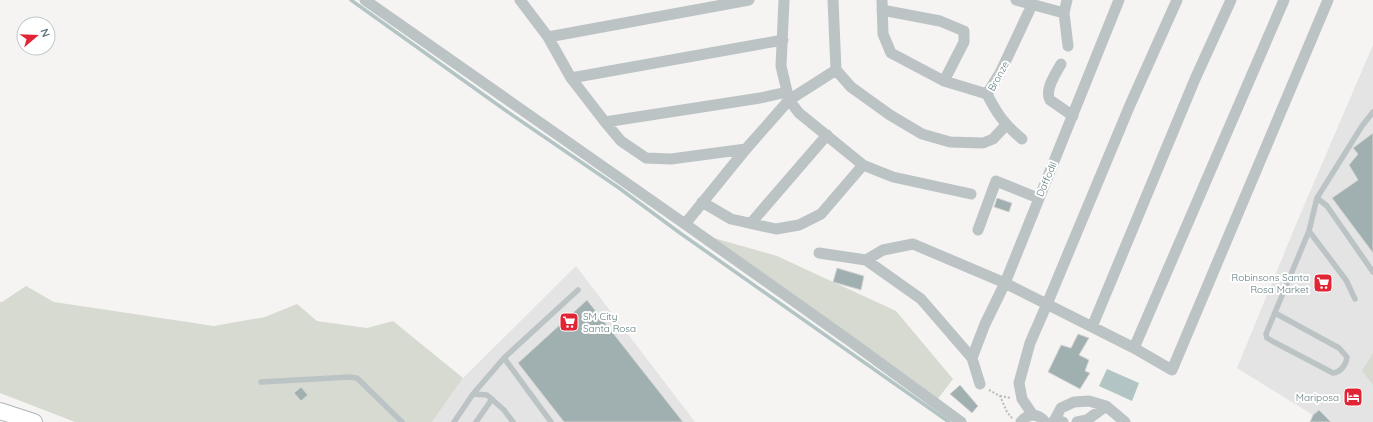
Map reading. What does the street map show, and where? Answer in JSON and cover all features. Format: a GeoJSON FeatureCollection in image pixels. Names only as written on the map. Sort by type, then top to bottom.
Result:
{"type":"FeatureCollection","features":[{"type":"Feature","properties":{"kind":"main road"},"geometry":{"type":"LineString","coordinates":[[0,411],[34,422]]}},
{"type":"Feature","properties":{"kind":"main road"},"geometry":{"type":"LineString","coordinates":[[0,418],[11,422]]}},
{"type":"Feature","properties":{"kind":"street"},"geometry":{"type":"LineString","coordinates":[[365,0],[685,224],[961,422]]}},
{"type":"Feature","properties":{"kind":"street"},"geometry":{"type":"LineString","coordinates":[[520,0],[548,37],[571,78],[605,122],[621,141],[646,158],[672,158],[746,149]]}},
{"type":"Feature","properties":{"kind":"street"},"geometry":{"type":"LineString","coordinates":[[548,37],[749,0]]}},
{"type":"Feature","properties":{"kind":"street"},"geometry":{"type":"LineString","coordinates":[[784,0],[781,66],[788,96],[799,113],[863,165],[893,176],[971,194]]}},
{"type":"Feature","properties":{"kind":"street"},"geometry":{"type":"LineString","coordinates":[[834,0],[836,70],[851,87],[890,115],[922,134],[950,142],[984,144],[993,139],[1006,125]]}},
{"type":"Feature","properties":{"kind":"street"},"geometry":{"type":"LineString","coordinates":[[1016,0],[1064,13]]}},
{"type":"Feature","properties":{"kind":"street"},"geometry":{"type":"LineString","coordinates":[[1067,0],[1064,13],[1068,46]]}},
{"type":"Feature","properties":{"kind":"street","name":"Daffodil"},"geometry":{"type":"LineString","coordinates":[[972,358],[985,324],[1005,283],[1038,198],[1120,0]]}},
{"type":"Feature","properties":{"kind":"street"},"geometry":{"type":"LineString","coordinates":[[1125,422],[1106,406],[1089,402],[1074,402],[1061,408],[1053,422],[1041,418],[1033,415],[1022,399],[1019,383],[1030,343],[1130,105],[1177,0]]}},
{"type":"Feature","properties":{"kind":"street"},"geometry":{"type":"LineString","coordinates":[[1092,327],[1194,79],[1231,0]]}},
{"type":"Feature","properties":{"kind":"street"},"geometry":{"type":"LineString","coordinates":[[1134,348],[1284,0]]}},
{"type":"Feature","properties":{"kind":"street"},"geometry":{"type":"LineString","coordinates":[[866,260],[883,250],[913,244],[1005,283],[1134,348],[1172,370],[1328,0]]}},
{"type":"Feature","properties":{"kind":"street"},"geometry":{"type":"LineString","coordinates":[[944,81],[964,42],[964,31],[940,20],[882,5],[883,34],[891,53],[944,81],[987,94]]}},
{"type":"Feature","properties":{"kind":"street","name":"Bronze"},"geometry":{"type":"LineString","coordinates":[[1022,139],[1006,125],[987,94],[1000,74],[1032,5]]}},
{"type":"Feature","properties":{"kind":"street"},"geometry":{"type":"LineString","coordinates":[[571,78],[783,40]]}},
{"type":"Feature","properties":{"kind":"street"},"geometry":{"type":"LineString","coordinates":[[1061,64],[1048,92],[1048,97],[1073,116]]}},
{"type":"Feature","properties":{"kind":"street"},"geometry":{"type":"LineString","coordinates":[[685,224],[788,96],[836,70]]}},
{"type":"Feature","properties":{"kind":"street"},"geometry":{"type":"LineString","coordinates":[[605,122],[760,98],[788,96]]}},
{"type":"Feature","properties":{"kind":"street"},"geometry":{"type":"LineString","coordinates":[[751,224],[827,135]]}},
{"type":"Feature","properties":{"kind":"street"},"geometry":{"type":"LineString","coordinates":[[702,202],[731,219],[751,224],[776,229],[799,225],[821,214],[863,165]]}},
{"type":"Feature","properties":{"kind":"street"},"geometry":{"type":"LineString","coordinates":[[978,230],[996,181],[1038,198]]}},
{"type":"Feature","properties":{"kind":"street"},"geometry":{"type":"LineString","coordinates":[[819,252],[866,260],[921,298],[972,358],[980,384]]}},
{"type":"Feature","properties":{"kind":"street"},"geometry":{"type":"LineString","coordinates":[[1077,422],[1087,420],[1106,406]]}},
{"type":"Feature","properties":{"kind":"street"},"geometry":{"type":"LineString","coordinates":[[1021,422],[1025,418],[1033,415]]}},
{"type":"Feature","properties":{"kind":"lane"},"geometry":{"type":"LineString","coordinates":[[1275,313],[1339,348],[1347,357],[1347,360],[1340,371],[1333,373],[1330,372],[1267,338],[1266,334],[1309,231],[1317,198],[1362,126],[1373,112]]}},
{"type":"Feature","properties":{"kind":"lane"},"geometry":{"type":"LineString","coordinates":[[1317,198],[1327,206],[1373,272]]}},
{"type":"Feature","properties":{"kind":"lane"},"geometry":{"type":"LineString","coordinates":[[1309,231],[1346,280],[1355,299]]}},
{"type":"Feature","properties":{"kind":"lane"},"geometry":{"type":"LineString","coordinates":[[454,422],[473,394],[504,358],[578,290]]}},
{"type":"Feature","properties":{"kind":"lane"},"geometry":{"type":"LineString","coordinates":[[504,358],[551,422]]}},
{"type":"Feature","properties":{"kind":"lane"},"geometry":{"type":"LineString","coordinates":[[261,382],[350,377],[357,378],[402,422]]}},
{"type":"Feature","properties":{"kind":"lane"},"geometry":{"type":"LineString","coordinates":[[473,394],[487,395],[504,410],[513,422]]}},
{"type":"Feature","properties":{"kind":"lane"},"geometry":{"type":"LineString","coordinates":[[477,422],[492,399]]}},
{"type":"Feature","properties":{"kind":"path"},"geometry":{"type":"LineString","coordinates":[[980,384],[1000,396],[1007,412],[1014,422]]}},
{"type":"Feature","properties":{"kind":"shaded area","name":"Robinsons Santa Rosa Market"},"geometry":{"type":"Polygon","coordinates":[[[1373,45],[1373,422],[1310,422],[1313,415],[1237,368],[1297,222],[1373,45]]]}},
{"type":"Feature","properties":{"kind":"shaded area"},"geometry":{"type":"Polygon","coordinates":[[[703,235],[777,256],[896,311],[953,379],[937,400],[703,235]]]}},
{"type":"Feature","properties":{"kind":"shaded area","name":"SM City Santa Rosa"},"geometry":{"type":"Polygon","coordinates":[[[576,266],[695,422],[432,422],[463,378],[576,266]]]}},
{"type":"Feature","properties":{"kind":"shaded area"},"geometry":{"type":"Polygon","coordinates":[[[26,286],[54,302],[214,326],[265,317],[297,304],[317,321],[367,328],[393,321],[463,378],[432,422],[75,422],[0,393],[0,302],[26,286]]]}},
{"type":"Feature","properties":{"kind":"shaded area"},"geometry":{"type":"Polygon","coordinates":[[[1373,353],[1373,385],[1362,371],[1373,353]]]}},
{"type":"Feature","properties":{"kind":"shaded area"},"geometry":{"type":"Polygon","coordinates":[[[1107,369],[1139,383],[1132,401],[1099,386],[1107,369]]]}},
{"type":"Feature","properties":{"kind":"building"},"geometry":{"type":"Polygon","coordinates":[[[1373,133],[1373,253],[1332,198],[1358,180],[1349,165],[1358,154],[1353,148],[1373,133]]]}},
{"type":"Feature","properties":{"kind":"building"},"geometry":{"type":"Polygon","coordinates":[[[997,198],[1012,203],[1009,212],[994,207],[997,198]]]}},
{"type":"Feature","properties":{"kind":"building"},"geometry":{"type":"Polygon","coordinates":[[[837,268],[864,276],[861,290],[833,282],[837,268]]]}},
{"type":"Feature","properties":{"kind":"building"},"geometry":{"type":"Polygon","coordinates":[[[587,300],[683,422],[564,422],[518,363],[587,300]]]}},
{"type":"Feature","properties":{"kind":"building"},"geometry":{"type":"Polygon","coordinates":[[[1078,334],[1089,338],[1079,355],[1089,360],[1085,371],[1090,373],[1080,389],[1048,372],[1061,345],[1071,348],[1078,334]]]}},
{"type":"Feature","properties":{"kind":"building"},"geometry":{"type":"Polygon","coordinates":[[[960,385],[978,406],[972,413],[950,394],[960,385]]]}},
{"type":"Feature","properties":{"kind":"building"},"geometry":{"type":"Polygon","coordinates":[[[301,387],[308,395],[301,401],[294,393],[301,387]]]}},
{"type":"Feature","properties":{"kind":"building"},"geometry":{"type":"Polygon","coordinates":[[[1319,410],[1331,422],[1310,422],[1313,415],[1319,410]]]}},
{"type":"Feature","properties":{"kind":"waterway"},"geometry":{"type":"LineString","coordinates":[[351,0],[949,422]]}},
{"type":"Feature","properties":{"kind":"place","name":"Robinsons Santa Rosa Market"},"geometry":{"type":"Point","coordinates":[1323,283]}},
{"type":"Feature","properties":{"kind":"place","name":"SM City Santa Rosa"},"geometry":{"type":"Point","coordinates":[569,322]}},
{"type":"Feature","properties":{"kind":"place","name":"Mariposa"},"geometry":{"type":"Point","coordinates":[1353,397]}}]}
